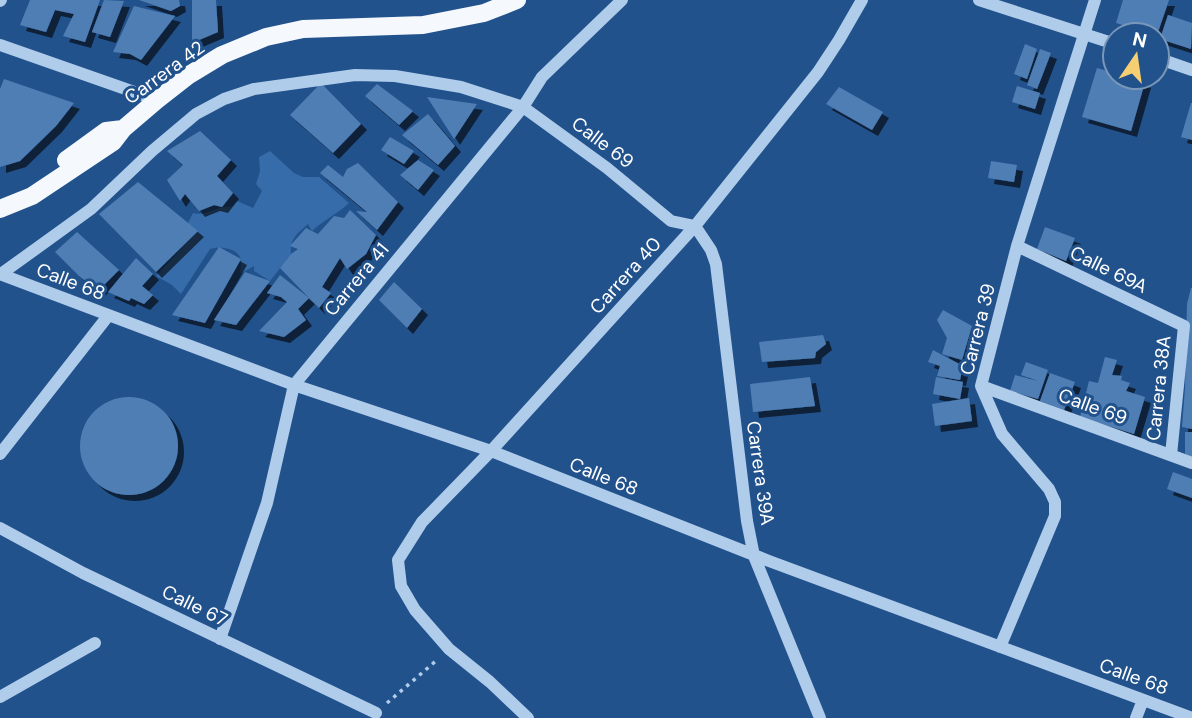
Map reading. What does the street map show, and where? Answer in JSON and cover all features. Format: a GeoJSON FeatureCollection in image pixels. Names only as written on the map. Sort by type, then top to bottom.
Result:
{"type":"FeatureCollection","features":[{"type":"Feature","properties":{"kind":"main road","name":"Carrera 42"},"geometry":{"type":"LineString","coordinates":[[0,209],[32,196],[113,142],[123,129],[189,75],[222,55],[265,37],[303,29],[423,25],[484,13],[517,0]]}},
{"type":"Feature","properties":{"kind":"main road","name":"Carrera 42"},"geometry":{"type":"LineString","coordinates":[[0,196],[24,187],[106,131],[123,129]]}},
{"type":"Feature","properties":{"kind":"street","name":"Carrera 41"},"geometry":{"type":"LineString","coordinates":[[220,639],[267,503],[294,385],[523,107],[542,77],[622,0]]}},
{"type":"Feature","properties":{"kind":"street","name":"Carrera 40"},"geometry":{"type":"LineString","coordinates":[[449,649],[415,610],[401,586],[398,560],[422,522],[491,451],[695,226],[818,72],[862,0]]}},
{"type":"Feature","properties":{"kind":"street"},"geometry":{"type":"LineString","coordinates":[[979,0],[1101,39]]}},
{"type":"Feature","properties":{"kind":"street","name":"Carrera 39"},"geometry":{"type":"LineString","coordinates":[[1000,647],[1055,516],[1055,502],[1049,489],[1002,434],[981,386],[1017,246],[1095,0]]}},
{"type":"Feature","properties":{"kind":"street"},"geometry":{"type":"LineString","coordinates":[[0,45],[157,100]]}},
{"type":"Feature","properties":{"kind":"street"},"geometry":{"type":"LineString","coordinates":[[1171,63],[1192,70]]}},
{"type":"Feature","properties":{"kind":"street","name":"Calle 69"},"geometry":{"type":"LineString","coordinates":[[1,274],[91,209],[196,114],[223,99],[254,89],[355,75],[395,76],[461,87],[523,107],[607,167],[671,221],[695,226]]}},
{"type":"Feature","properties":{"kind":"street","name":"Carrera 39A"},"geometry":{"type":"LineString","coordinates":[[695,226],[711,250],[716,264],[747,522],[754,556],[820,718]]}},
{"type":"Feature","properties":{"kind":"street","name":"Calle 69A"},"geometry":{"type":"LineString","coordinates":[[1017,246],[1184,326]]}},
{"type":"Feature","properties":{"kind":"street","name":"Calle 68"},"geometry":{"type":"LineString","coordinates":[[1,274],[294,385],[491,451],[754,556],[1192,718]]}},
{"type":"Feature","properties":{"kind":"street"},"geometry":{"type":"LineString","coordinates":[[0,454],[108,316]]}},
{"type":"Feature","properties":{"kind":"street","name":"Carrera 38A"},"geometry":{"type":"LineString","coordinates":[[1171,455],[1184,326]]}},
{"type":"Feature","properties":{"kind":"street","name":"Calle 69"},"geometry":{"type":"LineString","coordinates":[[981,386],[1192,463]]}},
{"type":"Feature","properties":{"kind":"street","name":"Calle 67"},"geometry":{"type":"LineString","coordinates":[[0,528],[83,573],[376,713]]}},
{"type":"Feature","properties":{"kind":"street"},"geometry":{"type":"LineString","coordinates":[[0,698],[95,643]]}},
{"type":"Feature","properties":{"kind":"street"},"geometry":{"type":"LineString","coordinates":[[449,649],[491,682],[528,718]]}},
{"type":"Feature","properties":{"kind":"street"},"geometry":{"type":"LineString","coordinates":[[1136,718],[1143,699]]}},
{"type":"Feature","properties":{"kind":"path"},"geometry":{"type":"LineString","coordinates":[[376,713],[449,649]]}},
{"type":"Feature","properties":{"kind":"shaded area"},"geometry":{"type":"Polygon","coordinates":[[[270,151],[294,173],[303,177],[319,177],[349,203],[312,231],[308,224],[301,230],[293,240],[291,254],[270,281],[254,271],[254,266],[240,274],[241,261],[237,253],[219,248],[210,249],[181,294],[156,276],[197,232],[188,223],[193,213],[231,207],[237,201],[253,208],[262,191],[256,184],[260,171],[259,157],[270,151]]]}},
{"type":"Feature","properties":{"kind":"building"},"geometry":{"type":"Polygon","coordinates":[[[30,0],[100,0],[85,42],[63,36],[74,14],[55,10],[46,32],[20,25],[30,0]]]}},
{"type":"Feature","properties":{"kind":"building"},"geometry":{"type":"Polygon","coordinates":[[[104,0],[124,1],[110,37],[92,32],[104,0]]]}},
{"type":"Feature","properties":{"kind":"building"},"geometry":{"type":"Polygon","coordinates":[[[139,0],[179,0],[180,6],[171,11],[139,0]]]}},
{"type":"Feature","properties":{"kind":"building"},"geometry":{"type":"Polygon","coordinates":[[[192,0],[216,0],[218,32],[192,43],[192,0]]]}},
{"type":"Feature","properties":{"kind":"building"},"geometry":{"type":"Polygon","coordinates":[[[1123,0],[1169,0],[1162,21],[1117,21],[1123,0]]]}},
{"type":"Feature","properties":{"kind":"building"},"geometry":{"type":"Polygon","coordinates":[[[134,6],[175,16],[141,60],[130,54],[113,52],[134,6]]]}},
{"type":"Feature","properties":{"kind":"building"},"geometry":{"type":"Polygon","coordinates":[[[1168,15],[1192,23],[1191,49],[1171,43],[1171,21],[1166,21],[1168,15]]]}},
{"type":"Feature","properties":{"kind":"building"},"geometry":{"type":"Polygon","coordinates":[[[1025,44],[1037,49],[1027,79],[1014,74],[1025,44]]]}},
{"type":"Feature","properties":{"kind":"building"},"geometry":{"type":"Polygon","coordinates":[[[1040,49],[1051,53],[1037,89],[1027,85],[1040,49]]]}},
{"type":"Feature","properties":{"kind":"building"},"geometry":{"type":"Polygon","coordinates":[[[1097,68],[1101,69],[1101,91],[1142,91],[1131,131],[1082,117],[1097,68]]]}},
{"type":"Feature","properties":{"kind":"building"},"geometry":{"type":"Polygon","coordinates":[[[4,79],[74,103],[56,126],[20,161],[0,167],[0,89],[4,79]]]}},
{"type":"Feature","properties":{"kind":"building"},"geometry":{"type":"Polygon","coordinates":[[[321,83],[361,124],[333,153],[290,115],[321,83]]]}},
{"type":"Feature","properties":{"kind":"building"},"geometry":{"type":"Polygon","coordinates":[[[377,84],[413,111],[399,125],[365,96],[377,84]]]}},
{"type":"Feature","properties":{"kind":"building"},"geometry":{"type":"Polygon","coordinates":[[[1017,86],[1040,93],[1035,109],[1012,102],[1017,86]]]}},
{"type":"Feature","properties":{"kind":"building"},"geometry":{"type":"Polygon","coordinates":[[[839,87],[883,112],[872,130],[826,104],[839,87]]]}},
{"type":"Feature","properties":{"kind":"building"},"geometry":{"type":"Polygon","coordinates":[[[427,97],[477,104],[454,139],[427,97]]]}},
{"type":"Feature","properties":{"kind":"building"},"geometry":{"type":"Polygon","coordinates":[[[1192,103],[1192,140],[1181,137],[1192,103]]]}},
{"type":"Feature","properties":{"kind":"building"},"geometry":{"type":"Polygon","coordinates":[[[428,114],[455,146],[438,165],[402,135],[428,114]]]}},
{"type":"Feature","properties":{"kind":"building"},"geometry":{"type":"Polygon","coordinates":[[[200,131],[231,160],[217,176],[233,193],[222,207],[214,205],[199,211],[185,194],[180,201],[167,180],[183,165],[167,151],[200,131]]]}},
{"type":"Feature","properties":{"kind":"building"},"geometry":{"type":"Polygon","coordinates":[[[390,137],[414,151],[404,164],[381,150],[390,137]]]}},
{"type":"Feature","properties":{"kind":"building"},"geometry":{"type":"Polygon","coordinates":[[[418,160],[434,170],[418,190],[400,175],[418,160]]]}},
{"type":"Feature","properties":{"kind":"building"},"geometry":{"type":"Polygon","coordinates":[[[991,161],[1017,165],[1014,182],[988,178],[991,161]]]}},
{"type":"Feature","properties":{"kind":"building"},"geometry":{"type":"Polygon","coordinates":[[[358,163],[398,202],[377,230],[356,211],[367,212],[320,173],[328,165],[343,177],[347,169],[358,163]]]}},
{"type":"Feature","properties":{"kind":"building"},"geometry":{"type":"Polygon","coordinates":[[[138,182],[198,231],[156,272],[99,214],[138,182]]]}},
{"type":"Feature","properties":{"kind":"building"},"geometry":{"type":"Polygon","coordinates":[[[350,210],[376,235],[366,254],[347,269],[340,258],[322,287],[331,293],[319,308],[280,268],[298,249],[290,246],[306,228],[318,234],[334,216],[344,218],[350,210]]]}},
{"type":"Feature","properties":{"kind":"building"},"geometry":{"type":"Polygon","coordinates":[[[1045,227],[1075,238],[1066,261],[1037,249],[1045,227]]]}},
{"type":"Feature","properties":{"kind":"building"},"geometry":{"type":"Polygon","coordinates":[[[77,232],[119,270],[98,291],[55,252],[77,232]]]}},
{"type":"Feature","properties":{"kind":"building"},"geometry":{"type":"Polygon","coordinates":[[[219,247],[241,259],[205,323],[172,315],[219,247]]]}},
{"type":"Feature","properties":{"kind":"building"},"geometry":{"type":"Polygon","coordinates":[[[136,258],[153,274],[142,286],[153,295],[144,304],[108,292],[136,258]]]}},
{"type":"Feature","properties":{"kind":"building"},"geometry":{"type":"Polygon","coordinates":[[[245,272],[270,281],[236,325],[214,320],[245,272]]]}},
{"type":"Feature","properties":{"kind":"building"},"geometry":{"type":"Polygon","coordinates":[[[280,275],[309,298],[298,309],[306,320],[284,337],[259,331],[287,302],[267,293],[280,275]]]}},
{"type":"Feature","properties":{"kind":"building"},"geometry":{"type":"Polygon","coordinates":[[[394,282],[422,309],[407,328],[379,300],[394,282]]]}},
{"type":"Feature","properties":{"kind":"building"},"geometry":{"type":"Polygon","coordinates":[[[1191,288],[1192,429],[1182,427],[1187,304],[1191,288]]]}},
{"type":"Feature","properties":{"kind":"building"},"geometry":{"type":"Polygon","coordinates":[[[943,310],[972,326],[962,360],[942,354],[947,338],[937,320],[943,310]]]}},
{"type":"Feature","properties":{"kind":"building"},"geometry":{"type":"Polygon","coordinates":[[[823,335],[826,344],[816,352],[815,358],[762,362],[759,342],[823,335]]]}},
{"type":"Feature","properties":{"kind":"building"},"geometry":{"type":"Polygon","coordinates":[[[933,350],[963,366],[960,380],[937,376],[940,366],[928,362],[933,350]]]}},
{"type":"Feature","properties":{"kind":"building"},"geometry":{"type":"Polygon","coordinates":[[[1105,357],[1117,360],[1112,375],[1122,376],[1121,380],[1130,383],[1126,391],[1145,397],[1134,434],[1080,417],[1089,381],[1098,383],[1105,357]]]}},
{"type":"Feature","properties":{"kind":"building"},"geometry":{"type":"Polygon","coordinates":[[[1026,362],[1048,370],[1038,399],[1010,391],[1015,375],[1038,381],[1021,375],[1026,362]]]}},
{"type":"Feature","properties":{"kind":"building"},"geometry":{"type":"Polygon","coordinates":[[[1050,373],[1075,382],[1064,410],[1040,401],[1050,373]]]}},
{"type":"Feature","properties":{"kind":"building"},"geometry":{"type":"Polygon","coordinates":[[[810,377],[815,406],[753,412],[750,384],[810,377]]]}},
{"type":"Feature","properties":{"kind":"building"},"geometry":{"type":"Polygon","coordinates":[[[936,377],[963,382],[960,399],[933,394],[936,377]]]}},
{"type":"Feature","properties":{"kind":"building"},"geometry":{"type":"Polygon","coordinates":[[[129,397],[148,400],[164,411],[175,427],[178,446],[175,465],[164,481],[148,492],[129,495],[110,492],[94,481],[83,465],[80,446],[83,427],[94,411],[110,400],[129,397]]]}},
{"type":"Feature","properties":{"kind":"building"},"geometry":{"type":"Polygon","coordinates":[[[969,398],[972,421],[935,426],[932,404],[969,398]]]}},
{"type":"Feature","properties":{"kind":"building"},"geometry":{"type":"Polygon","coordinates":[[[1185,432],[1192,432],[1192,457],[1185,454],[1185,432]]]}},
{"type":"Feature","properties":{"kind":"building"},"geometry":{"type":"Polygon","coordinates":[[[1173,472],[1192,479],[1192,498],[1167,489],[1173,472]]]}}]}
